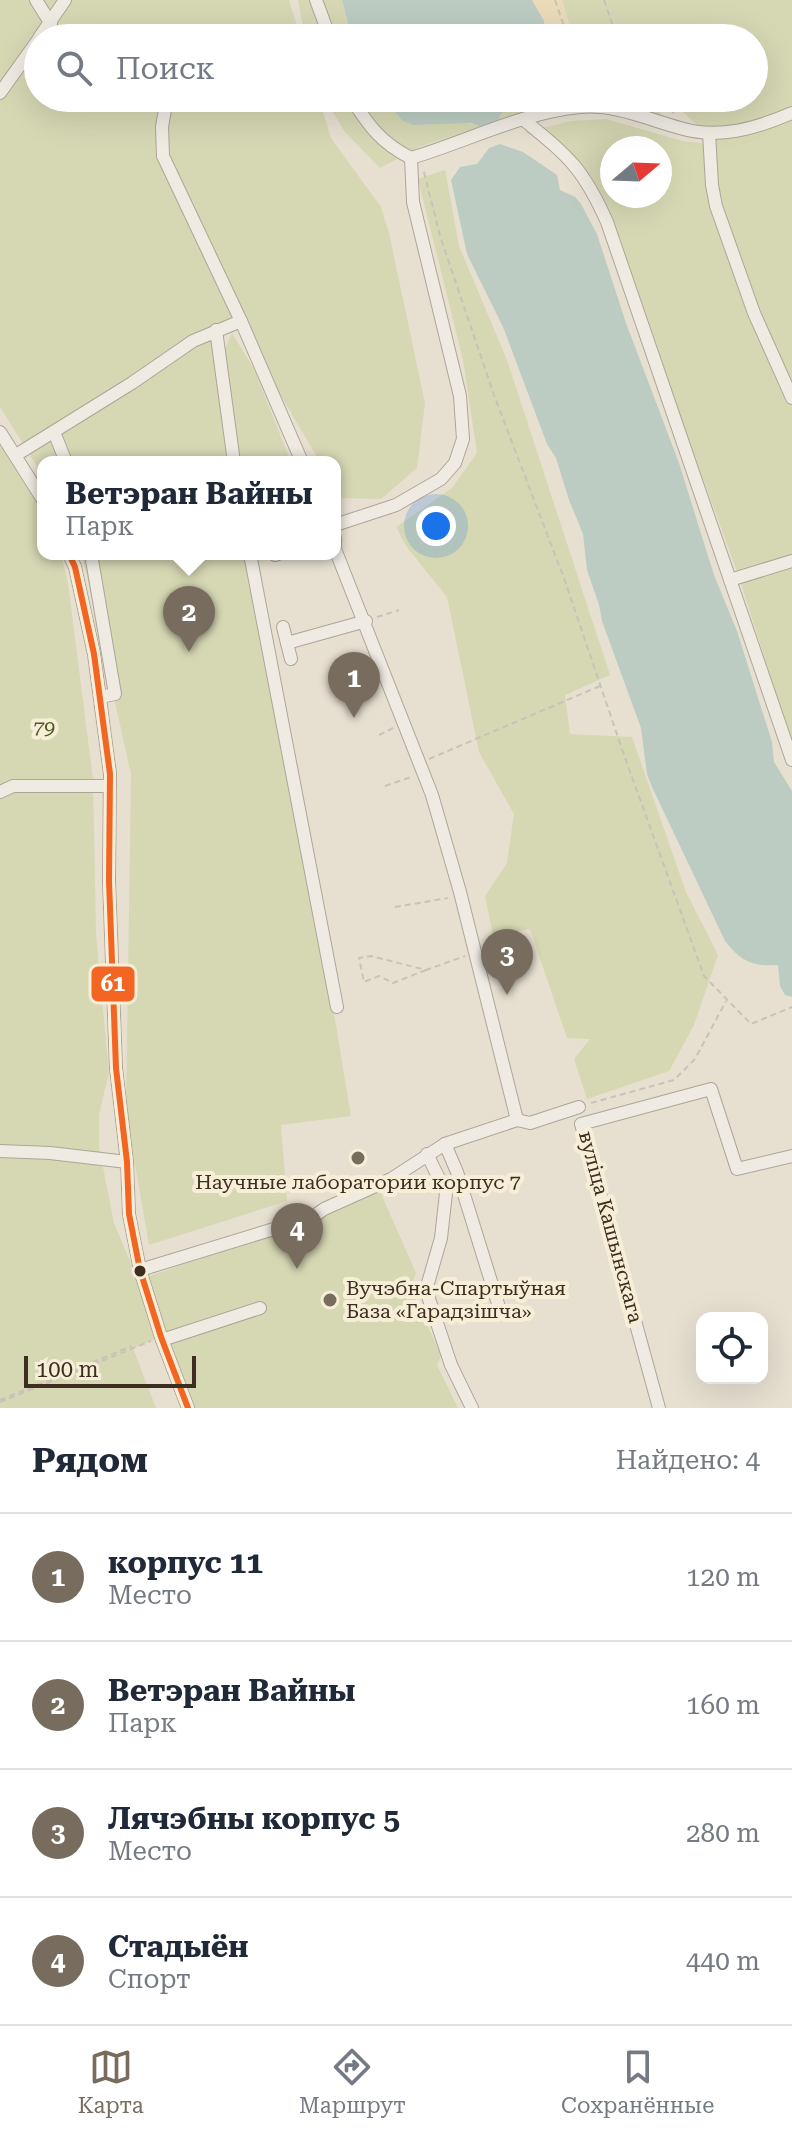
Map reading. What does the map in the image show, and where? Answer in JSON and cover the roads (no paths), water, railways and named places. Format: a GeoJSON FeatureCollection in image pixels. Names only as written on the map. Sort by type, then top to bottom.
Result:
{"type":"FeatureCollection","features":[{"type":"Feature","properties":{"kind":"street"},"geometry":{"type":"LineString","coordinates":[[36,0],[51,24],[65,0]]}},
{"type":"Feature","properties":{"kind":"street"},"geometry":{"type":"LineString","coordinates":[[316,0],[325,24]]}},
{"type":"Feature","properties":{"kind":"street"},"geometry":{"type":"LineString","coordinates":[[0,92],[24,59]]}},
{"type":"Feature","properties":{"kind":"street"},"geometry":{"type":"LineString","coordinates":[[165,112],[163,156],[241,321],[299,456]]}},
{"type":"Feature","properties":{"kind":"street"},"geometry":{"type":"LineString","coordinates":[[361,112],[388,147],[415,156],[554,112]]}},
{"type":"Feature","properties":{"kind":"street"},"geometry":{"type":"LineString","coordinates":[[627,112],[681,129],[709,133],[764,125],[792,113]]}},
{"type":"Feature","properties":{"kind":"street"},"geometry":{"type":"LineString","coordinates":[[524,120],[568,156],[584,174],[598,202],[792,760]]}},
{"type":"Feature","properties":{"kind":"street"},"geometry":{"type":"LineString","coordinates":[[709,133],[716,206],[754,313],[792,398]]}},
{"type":"Feature","properties":{"kind":"street"},"geometry":{"type":"LineString","coordinates":[[341,523],[396,505],[441,479],[455,463],[463,439],[460,396],[413,202],[415,156]]}},
{"type":"Feature","properties":{"kind":"street"},"geometry":{"type":"LineString","coordinates":[[16,455],[193,341],[241,321]]}},
{"type":"Feature","properties":{"kind":"street"},"geometry":{"type":"LineString","coordinates":[[216,330],[233,456]]}},
{"type":"Feature","properties":{"kind":"street"},"geometry":{"type":"LineString","coordinates":[[0,432],[37,490]]}},
{"type":"Feature","properties":{"kind":"street"},"geometry":{"type":"LineString","coordinates":[[54,432],[64,456]]}},
{"type":"Feature","properties":{"kind":"street"},"geometry":{"type":"LineString","coordinates":[[72,560],[94,654],[110,786],[109,881],[116,1068],[127,1162],[129,1214],[140,1270],[161,1338],[188,1408]]}},
{"type":"Feature","properties":{"kind":"street"},"geometry":{"type":"LineString","coordinates":[[92,560],[115,694],[100,697]]}},
{"type":"Feature","properties":{"kind":"street"},"geometry":{"type":"LineString","coordinates":[[250,560],[337,1007]]}},
{"type":"Feature","properties":{"kind":"street"},"geometry":{"type":"LineString","coordinates":[[340,560],[422,767],[461,896],[517,1120]]}},
{"type":"Feature","properties":{"kind":"street"},"geometry":{"type":"LineString","coordinates":[[730,580],[792,561]]}},
{"type":"Feature","properties":{"kind":"street"},"geometry":{"type":"LineString","coordinates":[[287,643],[366,621]]}},
{"type":"Feature","properties":{"kind":"street"},"geometry":{"type":"LineString","coordinates":[[283,627],[291,659]]}},
{"type":"Feature","properties":{"kind":"street"},"geometry":{"type":"LineString","coordinates":[[0,792],[13,786],[110,786]]}},
{"type":"Feature","properties":{"kind":"street","name":"вуліца Кашынскага"},"geometry":{"type":"LineString","coordinates":[[659,1408],[581,1124],[711,1089],[737,1169],[792,1156]]}},
{"type":"Feature","properties":{"kind":"street"},"geometry":{"type":"LineString","coordinates":[[140,1270],[313,1217],[391,1179],[445,1144],[517,1120],[530,1123],[579,1107]]}},
{"type":"Feature","properties":{"kind":"street"},"geometry":{"type":"LineString","coordinates":[[445,1144],[457,1172],[499,1307]]}},
{"type":"Feature","properties":{"kind":"street"},"geometry":{"type":"LineString","coordinates":[[0,1151],[127,1162]]}},
{"type":"Feature","properties":{"kind":"street"},"geometry":{"type":"LineString","coordinates":[[427,1154],[446,1193],[441,1238],[426,1290],[451,1365],[472,1408]]}},
{"type":"Feature","properties":{"kind":"street"},"geometry":{"type":"LineString","coordinates":[[161,1338],[260,1308]]}},
{"type":"Feature","properties":{"kind":"place","name":"Ветэран Вайны"},"geometry":{"type":"Point","coordinates":[189,652]}},
{"type":"Feature","properties":{"kind":"place","name":"корпус 11"},"geometry":{"type":"Point","coordinates":[354,718]}},
{"type":"Feature","properties":{"kind":"place","name":"Лячэбны корпус 5"},"geometry":{"type":"Point","coordinates":[507,995]}},
{"type":"Feature","properties":{"kind":"place","name":"Научные лаборатории корпус 7"},"geometry":{"type":"Point","coordinates":[358,1158]}},
{"type":"Feature","properties":{"kind":"place","name":"Стадыён"},"geometry":{"type":"Point","coordinates":[297,1269]}},
{"type":"Feature","properties":{"kind":"place","name":"Вучэбна-Спартыўная База «Гарадзішча»"},"geometry":{"type":"Point","coordinates":[330,1300]}},
{"type":"Feature","properties":{"kind":"park label","name":"79"},"geometry":{"type":"Point","coordinates":[44,727]}}]}
